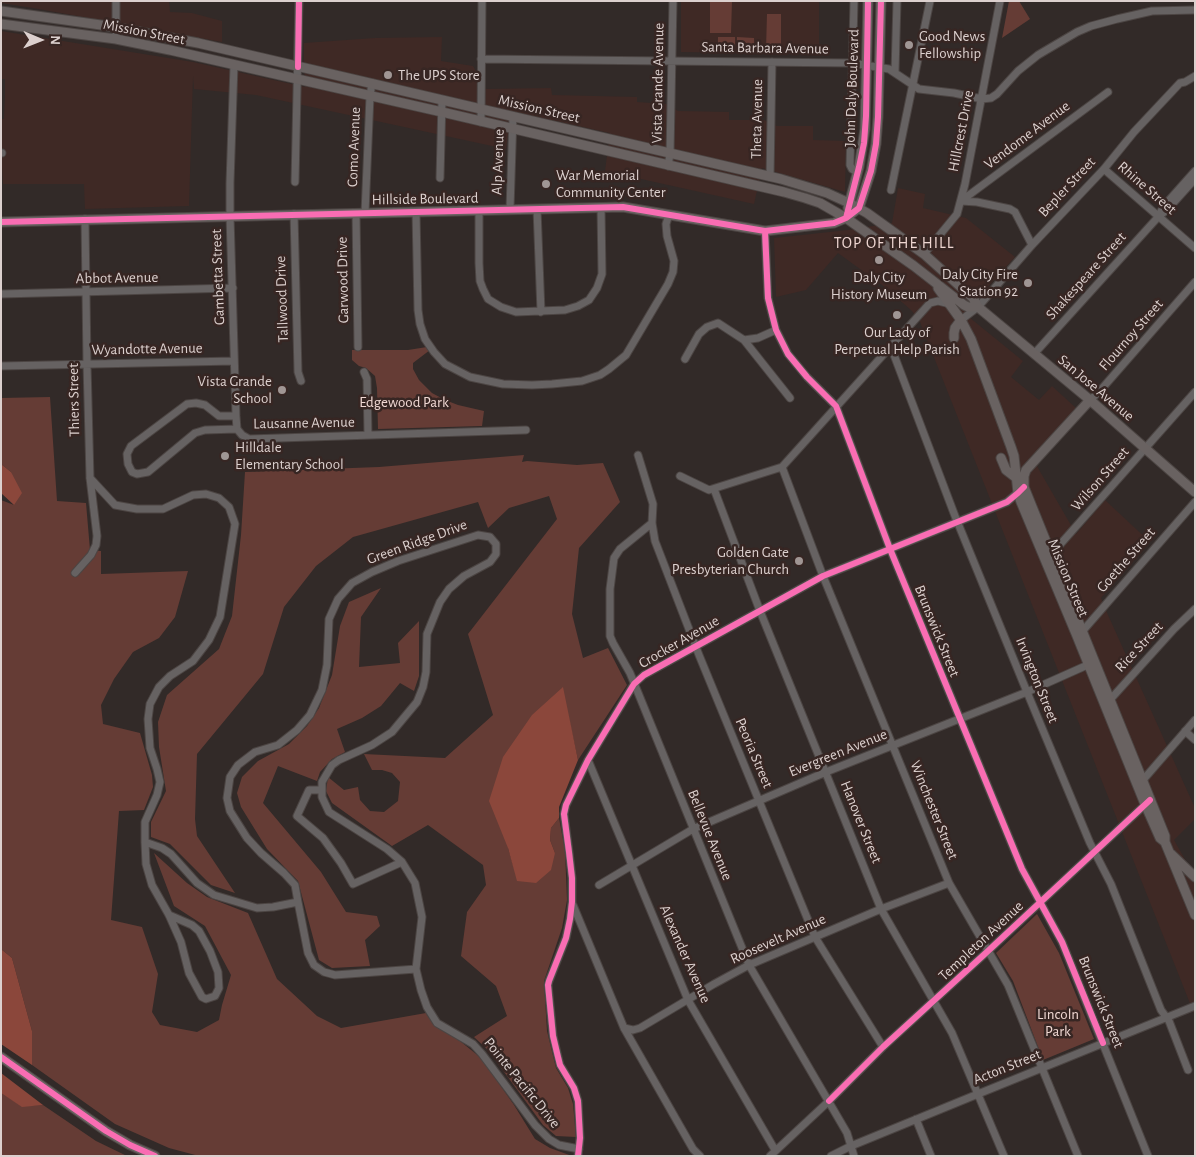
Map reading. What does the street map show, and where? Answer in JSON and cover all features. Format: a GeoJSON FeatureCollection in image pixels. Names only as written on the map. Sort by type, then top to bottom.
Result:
{"type":"FeatureCollection","features":[{"type":"Feature","properties":{"kind":"main road","name":"John Daly Boulevard"},"geometry":{"type":"LineString","coordinates":[[846,218],[863,149],[868,1]]}},
{"type":"Feature","properties":{"kind":"main road","name":"John Daly Boulevard"},"geometry":{"type":"LineString","coordinates":[[859,208],[868,184],[876,144],[881,1]]}},
{"type":"Feature","properties":{"kind":"main road","name":"Mission Street"},"geometry":{"type":"LineString","coordinates":[[1,11],[176,38],[816,189],[859,208],[924,254],[973,298],[978,307],[964,305],[914,266],[846,218],[820,203],[805,198],[442,112],[116,39],[1,24]]}},
{"type":"Feature","properties":{"kind":"main road","name":"Hillside Boulevard"},"geometry":{"type":"LineString","coordinates":[[1,222],[623,207],[765,232],[827,224],[846,218]]}},
{"type":"Feature","properties":{"kind":"main road"},"geometry":{"type":"LineString","coordinates":[[846,218],[859,208]]}},
{"type":"Feature","properties":{"kind":"main road"},"geometry":{"type":"LineString","coordinates":[[914,266],[924,254]]}},
{"type":"Feature","properties":{"kind":"main road","name":"Mission Street"},"geometry":{"type":"LineString","coordinates":[[933,281],[961,320],[971,339],[1014,456],[1015,477],[1148,802],[1166,836],[1165,842],[1195,915]]}},
{"type":"Feature","properties":{"kind":"main road","name":"San Jose Avenue"},"geometry":{"type":"LineString","coordinates":[[978,307],[1090,400],[1195,492]]}},
{"type":"Feature","properties":{"kind":"main road"},"geometry":{"type":"LineString","coordinates":[[954,338],[955,328],[961,320]]}},
{"type":"Feature","properties":{"kind":"main road","name":"Flournoy Street"},"geometry":{"type":"LineString","coordinates":[[1026,471],[1090,400]]}},
{"type":"Feature","properties":{"kind":"main road"},"geometry":{"type":"LineString","coordinates":[[1011,447],[1021,468],[1026,471],[1021,490]]}},
{"type":"Feature","properties":{"kind":"main road"},"geometry":{"type":"LineString","coordinates":[[1001,458],[1006,470],[1015,477]]}},
{"type":"Feature","properties":{"kind":"main road","name":"Mission Street"},"geometry":{"type":"LineString","coordinates":[[1107,702],[1142,780],[1148,802]]}},
{"type":"Feature","properties":{"kind":"main road"},"geometry":{"type":"LineString","coordinates":[[1169,852],[1195,878]]}},
{"type":"Feature","properties":{"kind":"main road"},"geometry":{"type":"LineString","coordinates":[[1181,881],[1195,878]]}},
{"type":"Feature","properties":{"kind":"main road"},"geometry":{"type":"LineString","coordinates":[[1,1057],[106,1131],[130,1145],[155,1156]]}},
{"type":"Feature","properties":{"kind":"street"},"geometry":{"type":"LineString","coordinates":[[116,1],[116,39]]}},
{"type":"Feature","properties":{"kind":"street"},"geometry":{"type":"LineString","coordinates":[[295,182],[299,1]]}},
{"type":"Feature","properties":{"kind":"street"},"geometry":{"type":"LineString","coordinates":[[481,122],[482,1]]}},
{"type":"Feature","properties":{"kind":"street","name":"Vista Grande Avenue"},"geometry":{"type":"LineString","coordinates":[[668,166],[670,154],[673,1]]}},
{"type":"Feature","properties":{"kind":"street"},"geometry":{"type":"LineString","coordinates":[[854,1],[850,164],[852,169],[858,172]]}},
{"type":"Feature","properties":{"kind":"street"},"geometry":{"type":"LineString","coordinates":[[895,72],[897,1]]}},
{"type":"Feature","properties":{"kind":"street"},"geometry":{"type":"LineString","coordinates":[[891,190],[930,1]]}},
{"type":"Feature","properties":{"kind":"street","name":"Hillcrest Drive"},"geometry":{"type":"LineString","coordinates":[[924,254],[958,214],[962,201],[1000,1]]}},
{"type":"Feature","properties":{"kind":"street"},"geometry":{"type":"LineString","coordinates":[[982,99],[990,98],[997,94],[1018,71],[1038,54],[1091,26],[1152,11],[1195,10]]}},
{"type":"Feature","properties":{"kind":"street","name":"Santa Barbara Avenue"},"geometry":{"type":"LineString","coordinates":[[481,59],[852,63],[889,69],[919,89],[954,93],[982,99]]}},
{"type":"Feature","properties":{"kind":"street","name":"Theta Avenue"},"geometry":{"type":"LineString","coordinates":[[770,177],[772,62]]}},
{"type":"Feature","properties":{"kind":"street","name":"Gambetta Street"},"geometry":{"type":"LineString","coordinates":[[234,65],[230,216],[237,429]]}},
{"type":"Feature","properties":{"kind":"street","name":"Bepler Street"},"geometry":{"type":"LineString","coordinates":[[961,320],[978,307],[1180,83],[1195,76]]}},
{"type":"Feature","properties":{"kind":"street","name":"Como Avenue"},"geometry":{"type":"LineString","coordinates":[[365,213],[372,83]]}},
{"type":"Feature","properties":{"kind":"street","name":"Vendome Avenue"},"geometry":{"type":"LineString","coordinates":[[962,201],[1108,92]]}},
{"type":"Feature","properties":{"kind":"street"},"geometry":{"type":"LineString","coordinates":[[440,178],[442,100]]}},
{"type":"Feature","properties":{"kind":"street","name":"Alp Avenue"},"geometry":{"type":"LineString","coordinates":[[510,209],[513,116]]}},
{"type":"Feature","properties":{"kind":"street","name":"Rhine Street"},"geometry":{"type":"LineString","coordinates":[[1104,168],[1195,248]]}},
{"type":"Feature","properties":{"kind":"street","name":"Shakespeare Street"},"geometry":{"type":"LineString","coordinates":[[1159,216],[1163,207],[1195,170]]}},
{"type":"Feature","properties":{"kind":"street","name":"Shakespeare Street"},"geometry":{"type":"LineString","coordinates":[[1034,354],[1195,179]]}},
{"type":"Feature","properties":{"kind":"street"},"geometry":{"type":"LineString","coordinates":[[962,201],[977,202],[1010,209],[1015,212],[1032,245]]}},
{"type":"Feature","properties":{"kind":"street"},"geometry":{"type":"LineString","coordinates":[[479,210],[480,280],[488,299],[501,307],[516,312],[541,312],[565,310],[578,306],[589,300],[597,288],[602,274],[601,207]]}},
{"type":"Feature","properties":{"kind":"street"},"geometry":{"type":"LineString","coordinates":[[537,209],[541,312]]}},
{"type":"Feature","properties":{"kind":"street"},"geometry":{"type":"LineString","coordinates":[[416,212],[417,297],[420,324],[426,339],[445,364],[470,376],[503,384],[552,384],[582,381],[600,375],[626,355],[668,284],[673,272],[674,261],[667,236],[666,224],[669,215]]}},
{"type":"Feature","properties":{"kind":"street","name":"Garwood Drive"},"geometry":{"type":"LineString","coordinates":[[356,213],[358,347]]}},
{"type":"Feature","properties":{"kind":"street","name":"Tallwood Drive"},"geometry":{"type":"LineString","coordinates":[[294,214],[298,372],[302,381]]}},
{"type":"Feature","properties":{"kind":"street","name":"Thiers Street"},"geometry":{"type":"LineString","coordinates":[[75,573],[91,555],[96,545],[97,536],[90,478],[85,219]]}},
{"type":"Feature","properties":{"kind":"street","name":"Brunswick Street"},"geometry":{"type":"LineString","coordinates":[[765,232],[768,298],[776,330],[788,354],[836,406],[890,549],[1022,869],[1062,942],[1148,1156]]}},
{"type":"Feature","properties":{"kind":"street","name":"Flournoy Street"},"geometry":{"type":"LineString","coordinates":[[1090,400],[1195,282]]}},
{"type":"Feature","properties":{"kind":"street","name":"Abbot Avenue"},"geometry":{"type":"LineString","coordinates":[[1,294],[233,288]]}},
{"type":"Feature","properties":{"kind":"street"},"geometry":{"type":"LineString","coordinates":[[680,476],[709,490],[782,467],[930,303],[938,301],[950,304]]}},
{"type":"Feature","properties":{"kind":"street"},"geometry":{"type":"LineString","coordinates":[[685,359],[699,334],[708,327],[718,323],[744,340],[790,398]]}},
{"type":"Feature","properties":{"kind":"street"},"geometry":{"type":"LineString","coordinates":[[744,340],[758,338],[776,330]]}},
{"type":"Feature","properties":{"kind":"street","name":"Irvington Street"},"geometry":{"type":"LineString","coordinates":[[890,347],[957,521],[1027,692],[1094,852],[1111,884],[1161,1010],[1167,1018],[1188,1070]]}},
{"type":"Feature","properties":{"kind":"street","name":"Wyandotte Avenue"},"geometry":{"type":"LineString","coordinates":[[1,366],[234,361]]}},
{"type":"Feature","properties":{"kind":"street"},"geometry":{"type":"LineString","coordinates":[[364,372],[367,379],[368,435]]}},
{"type":"Feature","properties":{"kind":"street","name":"Wilson Street"},"geometry":{"type":"LineString","coordinates":[[1049,558],[1195,392]]}},
{"type":"Feature","properties":{"kind":"street"},"geometry":{"type":"LineString","coordinates":[[236,416],[219,416],[205,405],[196,403],[186,404],[131,446],[127,454],[128,464],[132,472],[137,474],[148,472],[195,433],[205,430],[237,429]]}},
{"type":"Feature","properties":{"kind":"street","name":"Lausanne Avenue"},"geometry":{"type":"LineString","coordinates":[[237,429],[249,439],[526,430]]}},
{"type":"Feature","properties":{"kind":"street","name":"Peoria Street"},"geometry":{"type":"LineString","coordinates":[[638,455],[653,504],[652,523],[654,541],[695,646],[815,937],[883,1047]]}},
{"type":"Feature","properties":{"kind":"street","name":"Winchester Street"},"geometry":{"type":"LineString","coordinates":[[782,467],[823,576],[949,883],[1008,985],[1078,1156]]}},
{"type":"Feature","properties":{"kind":"street"},"geometry":{"type":"LineString","coordinates":[[90,478],[115,505],[137,509],[163,508],[193,495],[206,494],[219,498],[229,507],[235,524],[220,617],[209,640],[193,661],[170,676],[159,687],[150,704],[148,719],[150,748],[158,769],[160,782],[157,795],[145,822],[146,864],[152,884],[181,942],[189,974],[202,997],[206,999],[215,996],[219,988],[218,972],[210,951],[199,931],[187,922],[169,915]]}},
{"type":"Feature","properties":{"kind":"street","name":"Hanover Street"},"geometry":{"type":"LineString","coordinates":[[714,489],[760,611],[881,909],[952,1033],[1004,1156]]}},
{"type":"Feature","properties":{"kind":"street","name":"Crocker Avenue"},"geometry":{"type":"LineString","coordinates":[[579,1152],[578,1101],[574,1088],[560,1065],[553,1036],[548,985],[566,938],[572,902],[569,852],[564,814],[566,805],[588,760],[634,684],[644,675],[823,576],[1007,502],[1021,490]]}},
{"type":"Feature","properties":{"kind":"street","name":"Goethe Street"},"geometry":{"type":"LineString","coordinates":[[1080,634],[1195,502]]}},
{"type":"Feature","properties":{"kind":"street","name":"Bellevue Avenue"},"geometry":{"type":"LineString","coordinates":[[652,523],[620,549],[614,558],[610,589],[610,636],[630,673],[749,965],[847,1133],[854,1156]]}},
{"type":"Feature","properties":{"kind":"street","name":"Green Ridge Drive"},"geometry":{"type":"LineString","coordinates":[[322,790],[322,782],[332,765],[339,760],[372,746],[392,732],[417,702],[426,672],[427,634],[440,602],[449,589],[464,576],[490,562],[496,554],[496,544],[490,537],[478,535],[398,561],[352,583],[338,599],[329,619],[327,666],[322,690],[310,715],[297,730],[278,745],[255,752],[238,765],[230,777],[227,798],[230,811],[252,843],[294,885],[308,954],[314,965],[324,972],[335,975],[416,969]]}},
{"type":"Feature","properties":{"kind":"street","name":"Rice Street"},"geometry":{"type":"LineString","coordinates":[[1107,702],[1174,629],[1195,609]]}},
{"type":"Feature","properties":{"kind":"street","name":"Evergreen Avenue"},"geometry":{"type":"LineString","coordinates":[[599,885],[693,829],[826,772],[1027,692],[1091,664]]}},
{"type":"Feature","properties":{"kind":"street"},"geometry":{"type":"LineString","coordinates":[[1142,780],[1195,720]]}},
{"type":"Feature","properties":{"kind":"street"},"geometry":{"type":"LineString","coordinates":[[1185,731],[1195,740]]}},
{"type":"Feature","properties":{"kind":"street","name":"Alexander Avenue"},"geometry":{"type":"LineString","coordinates":[[588,760],[688,1000],[773,1153]]}},
{"type":"Feature","properties":{"kind":"street"},"geometry":{"type":"LineString","coordinates":[[322,790],[308,790],[297,816],[322,838],[341,863],[353,884],[402,862]]}},
{"type":"Feature","properties":{"kind":"street","name":"Pointe Pacific Drive"},"geometry":{"type":"LineString","coordinates":[[322,790],[322,797],[329,812],[387,849],[402,862],[415,883],[422,917],[416,969],[427,1007],[437,1023],[473,1044],[535,1125],[549,1139],[559,1145],[579,1152]]}},
{"type":"Feature","properties":{"kind":"street","name":"Templeton Avenue"},"geometry":{"type":"LineString","coordinates":[[773,1153],[883,1047],[1148,802]]}},
{"type":"Feature","properties":{"kind":"street"},"geometry":{"type":"LineString","coordinates":[[145,842],[162,848],[171,854],[198,883],[214,895],[258,908],[298,902]]}},
{"type":"Feature","properties":{"kind":"street","name":"Roosevelt Avenue"},"geometry":{"type":"LineString","coordinates":[[640,1028],[749,965],[881,909],[949,883]]}},
{"type":"Feature","properties":{"kind":"street"},"geometry":{"type":"LineString","coordinates":[[572,902],[624,1028],[693,1149],[700,1156]]}},
{"type":"Feature","properties":{"kind":"street","name":"Acton Street"},"geometry":{"type":"LineString","coordinates":[[831,1156],[916,1119],[1195,1006]]}},
{"type":"Feature","properties":{"kind":"street"},"geometry":{"type":"LineString","coordinates":[[624,1028],[633,1030],[640,1028]]}},
{"type":"Feature","properties":{"kind":"street"},"geometry":{"type":"LineString","coordinates":[[634,1046],[634,1040],[640,1028]]}},
{"type":"Feature","properties":{"kind":"street"},"geometry":{"type":"LineString","coordinates":[[916,1119],[931,1156]]}},
{"type":"Feature","properties":{"kind":"shaded area"},"geometry":{"type":"Polygon","coordinates":[[[1,1],[169,1],[170,12],[192,13],[222,21],[222,42],[1,3],[1,1]]]}},
{"type":"Feature","properties":{"kind":"shaded area"},"geometry":{"type":"Polygon","coordinates":[[[681,1],[819,1],[819,54],[681,52],[681,1]]]}},
{"type":"Feature","properties":{"kind":"shaded area"},"geometry":{"type":"Polygon","coordinates":[[[1,31],[193,62],[305,87],[304,43],[375,38],[442,37],[441,61],[473,66],[486,89],[551,88],[552,95],[637,97],[637,102],[666,104],[678,111],[729,112],[729,120],[764,120],[777,126],[813,126],[813,140],[846,141],[845,192],[762,168],[754,204],[605,171],[610,133],[511,111],[506,149],[256,95],[194,89],[193,76],[189,206],[85,209],[84,184],[3,184],[1,119],[4,119],[5,79],[1,79],[1,31]]]}},
{"type":"Feature","properties":{"kind":"shaded area"},"geometry":{"type":"Polygon","coordinates":[[[898,188],[925,194],[923,208],[966,218],[1015,257],[964,313],[1023,361],[1011,377],[1039,400],[1052,386],[1076,408],[1034,457],[1038,468],[1076,534],[1105,500],[1150,542],[1101,598],[1195,808],[1195,819],[1174,840],[1195,877],[1195,1016],[920,322],[912,311],[886,288],[838,253],[806,290],[776,297],[774,238],[892,223],[898,188]]]}},
{"type":"Feature","properties":{"kind":"shaded area"},"geometry":{"type":"Polygon","coordinates":[[[1,464],[11,472],[22,493],[14,505],[1,493],[1,464]]]}},
{"type":"Feature","properties":{"kind":"shaded area"},"geometry":{"type":"Polygon","coordinates":[[[563,687],[578,760],[559,807],[559,818],[551,828],[550,840],[555,853],[551,870],[536,883],[517,881],[508,848],[489,801],[503,757],[532,715],[563,687]]]}},
{"type":"Feature","properties":{"kind":"shaded area"},"geometry":{"type":"Polygon","coordinates":[[[1,949],[12,958],[32,1031],[32,1065],[1,1044],[1,949]]]}},
{"type":"Feature","properties":{"kind":"shaded area"},"geometry":{"type":"Polygon","coordinates":[[[1,1073],[43,1105],[22,1107],[1,1093],[1,1073]]]}},
{"type":"Feature","properties":{"kind":"green space"},"geometry":{"type":"Polygon","coordinates":[[[710,1],[732,1],[731,33],[710,33],[710,1]]]}},
{"type":"Feature","properties":{"kind":"green space"},"geometry":{"type":"Polygon","coordinates":[[[1009,1],[1019,1],[1030,19],[1002,38],[1009,1]]]}},
{"type":"Feature","properties":{"kind":"green space"},"geometry":{"type":"Polygon","coordinates":[[[767,14],[781,14],[781,50],[766,50],[767,14]]]}},
{"type":"Feature","properties":{"kind":"green space"},"geometry":{"type":"Polygon","coordinates":[[[718,37],[735,37],[735,49],[718,48],[718,37]]]}},
{"type":"Feature","properties":{"kind":"green space"},"geometry":{"type":"Polygon","coordinates":[[[737,37],[754,38],[754,49],[737,49],[737,37]]]}},
{"type":"Feature","properties":{"kind":"green space","name":"Edgewood Park"},"geometry":{"type":"Polygon","coordinates":[[[427,347],[430,350],[413,363],[413,369],[419,380],[432,393],[445,400],[484,411],[482,426],[378,429],[375,376],[352,360],[352,350],[408,350],[427,347]]]}},
{"type":"Feature","properties":{"kind":"green space"},"geometry":{"type":"Polygon","coordinates":[[[50,397],[57,501],[86,503],[90,550],[101,551],[101,574],[188,571],[175,617],[159,638],[133,652],[114,679],[101,705],[103,724],[140,733],[152,775],[153,787],[144,810],[119,811],[111,920],[142,927],[158,974],[152,1012],[160,1025],[197,1032],[219,1020],[231,975],[205,926],[174,906],[154,853],[187,883],[207,897],[248,913],[277,979],[317,1016],[341,1028],[426,1013],[434,1025],[460,1041],[481,1058],[535,1139],[550,1148],[572,1156],[199,1156],[169,1148],[115,1124],[32,1065],[32,1031],[12,958],[1,949],[1,500],[14,505],[11,472],[1,464],[1,398],[50,397]]]}},
{"type":"Feature","properties":{"kind":"green space"},"geometry":{"type":"Polygon","coordinates":[[[524,455],[522,462],[577,465],[603,463],[620,502],[579,548],[572,614],[583,658],[608,648],[627,685],[578,760],[562,688],[508,848],[518,881],[555,853],[550,840],[551,828],[559,818],[565,850],[567,900],[562,928],[544,981],[547,1031],[556,1068],[568,1088],[573,1104],[576,1137],[556,1136],[543,1125],[488,1050],[474,1037],[507,1016],[496,986],[461,956],[467,912],[486,885],[483,865],[428,825],[392,846],[332,803],[326,791],[328,777],[344,790],[358,787],[360,800],[370,811],[384,812],[398,801],[400,782],[392,773],[372,770],[364,754],[445,758],[493,715],[468,634],[557,519],[549,496],[509,508],[488,528],[478,502],[353,537],[316,566],[284,607],[263,674],[197,754],[195,819],[197,836],[235,893],[211,885],[170,844],[151,837],[151,822],[166,791],[159,747],[158,722],[167,695],[219,649],[232,616],[241,535],[245,472],[379,467],[524,455]]]}},
{"type":"Feature","properties":{"kind":"green space"},"geometry":{"type":"Polygon","coordinates":[[[381,588],[361,617],[359,667],[400,663],[398,643],[419,621],[419,676],[414,691],[400,683],[381,706],[362,718],[337,729],[345,752],[332,759],[320,772],[317,781],[278,766],[263,803],[321,872],[346,912],[377,916],[380,926],[365,940],[370,966],[332,968],[319,960],[298,881],[267,849],[241,807],[237,793],[242,777],[258,761],[289,744],[307,726],[319,708],[332,675],[340,626],[349,602],[381,588]]]}},
{"type":"Feature","properties":{"kind":"green space","name":"Lincoln Park"},"geometry":{"type":"Polygon","coordinates":[[[1037,914],[1059,953],[1094,1039],[1043,1060],[1013,981],[996,953],[1037,914]]]}},
{"type":"Feature","properties":{"kind":"green space"},"geometry":{"type":"Polygon","coordinates":[[[1,1093],[22,1106],[43,1105],[96,1141],[127,1156],[1,1156],[1,1093]]]}},
{"type":"Feature","properties":{"kind":"cycle path"},"geometry":{"type":"LineString","coordinates":[[298,67],[299,1]]}},
{"type":"Feature","properties":{"kind":"cycle path"},"geometry":{"type":"LineString","coordinates":[[846,218],[864,143],[868,1]]}},
{"type":"Feature","properties":{"kind":"cycle path"},"geometry":{"type":"LineString","coordinates":[[1,222],[623,207],[765,231],[834,223],[846,218],[859,208],[871,171],[878,117],[881,1]]}},
{"type":"Feature","properties":{"kind":"cycle path"},"geometry":{"type":"LineString","coordinates":[[765,231],[768,298],[776,330],[788,354],[807,377],[836,406],[890,549],[1022,869],[1062,942],[1103,1043]]}},
{"type":"Feature","properties":{"kind":"cycle path"},"geometry":{"type":"LineString","coordinates":[[578,1156],[580,1138],[578,1101],[574,1088],[560,1065],[553,1036],[548,985],[566,938],[572,902],[572,878],[564,814],[566,805],[588,760],[634,684],[644,675],[823,576],[1007,502],[1024,487]]}},
{"type":"Feature","properties":{"kind":"cycle path"},"geometry":{"type":"LineString","coordinates":[[829,1101],[883,1047],[1150,800]]}},
{"type":"Feature","properties":{"kind":"cycle path"},"geometry":{"type":"LineString","coordinates":[[1,1057],[106,1131],[130,1145],[155,1156]]}},
{"type":"Feature","properties":{"kind":"place","name":"Good News Fellowship"},"geometry":{"type":"Point","coordinates":[909,45]}},
{"type":"Feature","properties":{"kind":"place","name":"The UPS Store"},"geometry":{"type":"Point","coordinates":[388,75]}},
{"type":"Feature","properties":{"kind":"place","name":"War Memorial Community Center"},"geometry":{"type":"Point","coordinates":[546,184]}},
{"type":"Feature","properties":{"kind":"place","name":"Daly City History Museum"},"geometry":{"type":"Point","coordinates":[879,260]}},
{"type":"Feature","properties":{"kind":"place","name":"Daly City Fire Station 92"},"geometry":{"type":"Point","coordinates":[1028,283]}},
{"type":"Feature","properties":{"kind":"place","name":"Our Lady of Perpetual Help Parish"},"geometry":{"type":"Point","coordinates":[897,315]}},
{"type":"Feature","properties":{"kind":"place","name":"Vista Grande School"},"geometry":{"type":"Point","coordinates":[282,390]}},
{"type":"Feature","properties":{"kind":"place","name":"Hilldale Elementary School"},"geometry":{"type":"Point","coordinates":[225,456]}},
{"type":"Feature","properties":{"kind":"place","name":"Golden Gate Presbyterian Church"},"geometry":{"type":"Point","coordinates":[799,561]}},
{"type":"Feature","properties":{"kind":"district","name":"TOP OF THE HILL"},"geometry":{"type":"Point","coordinates":[894,243]}}]}
